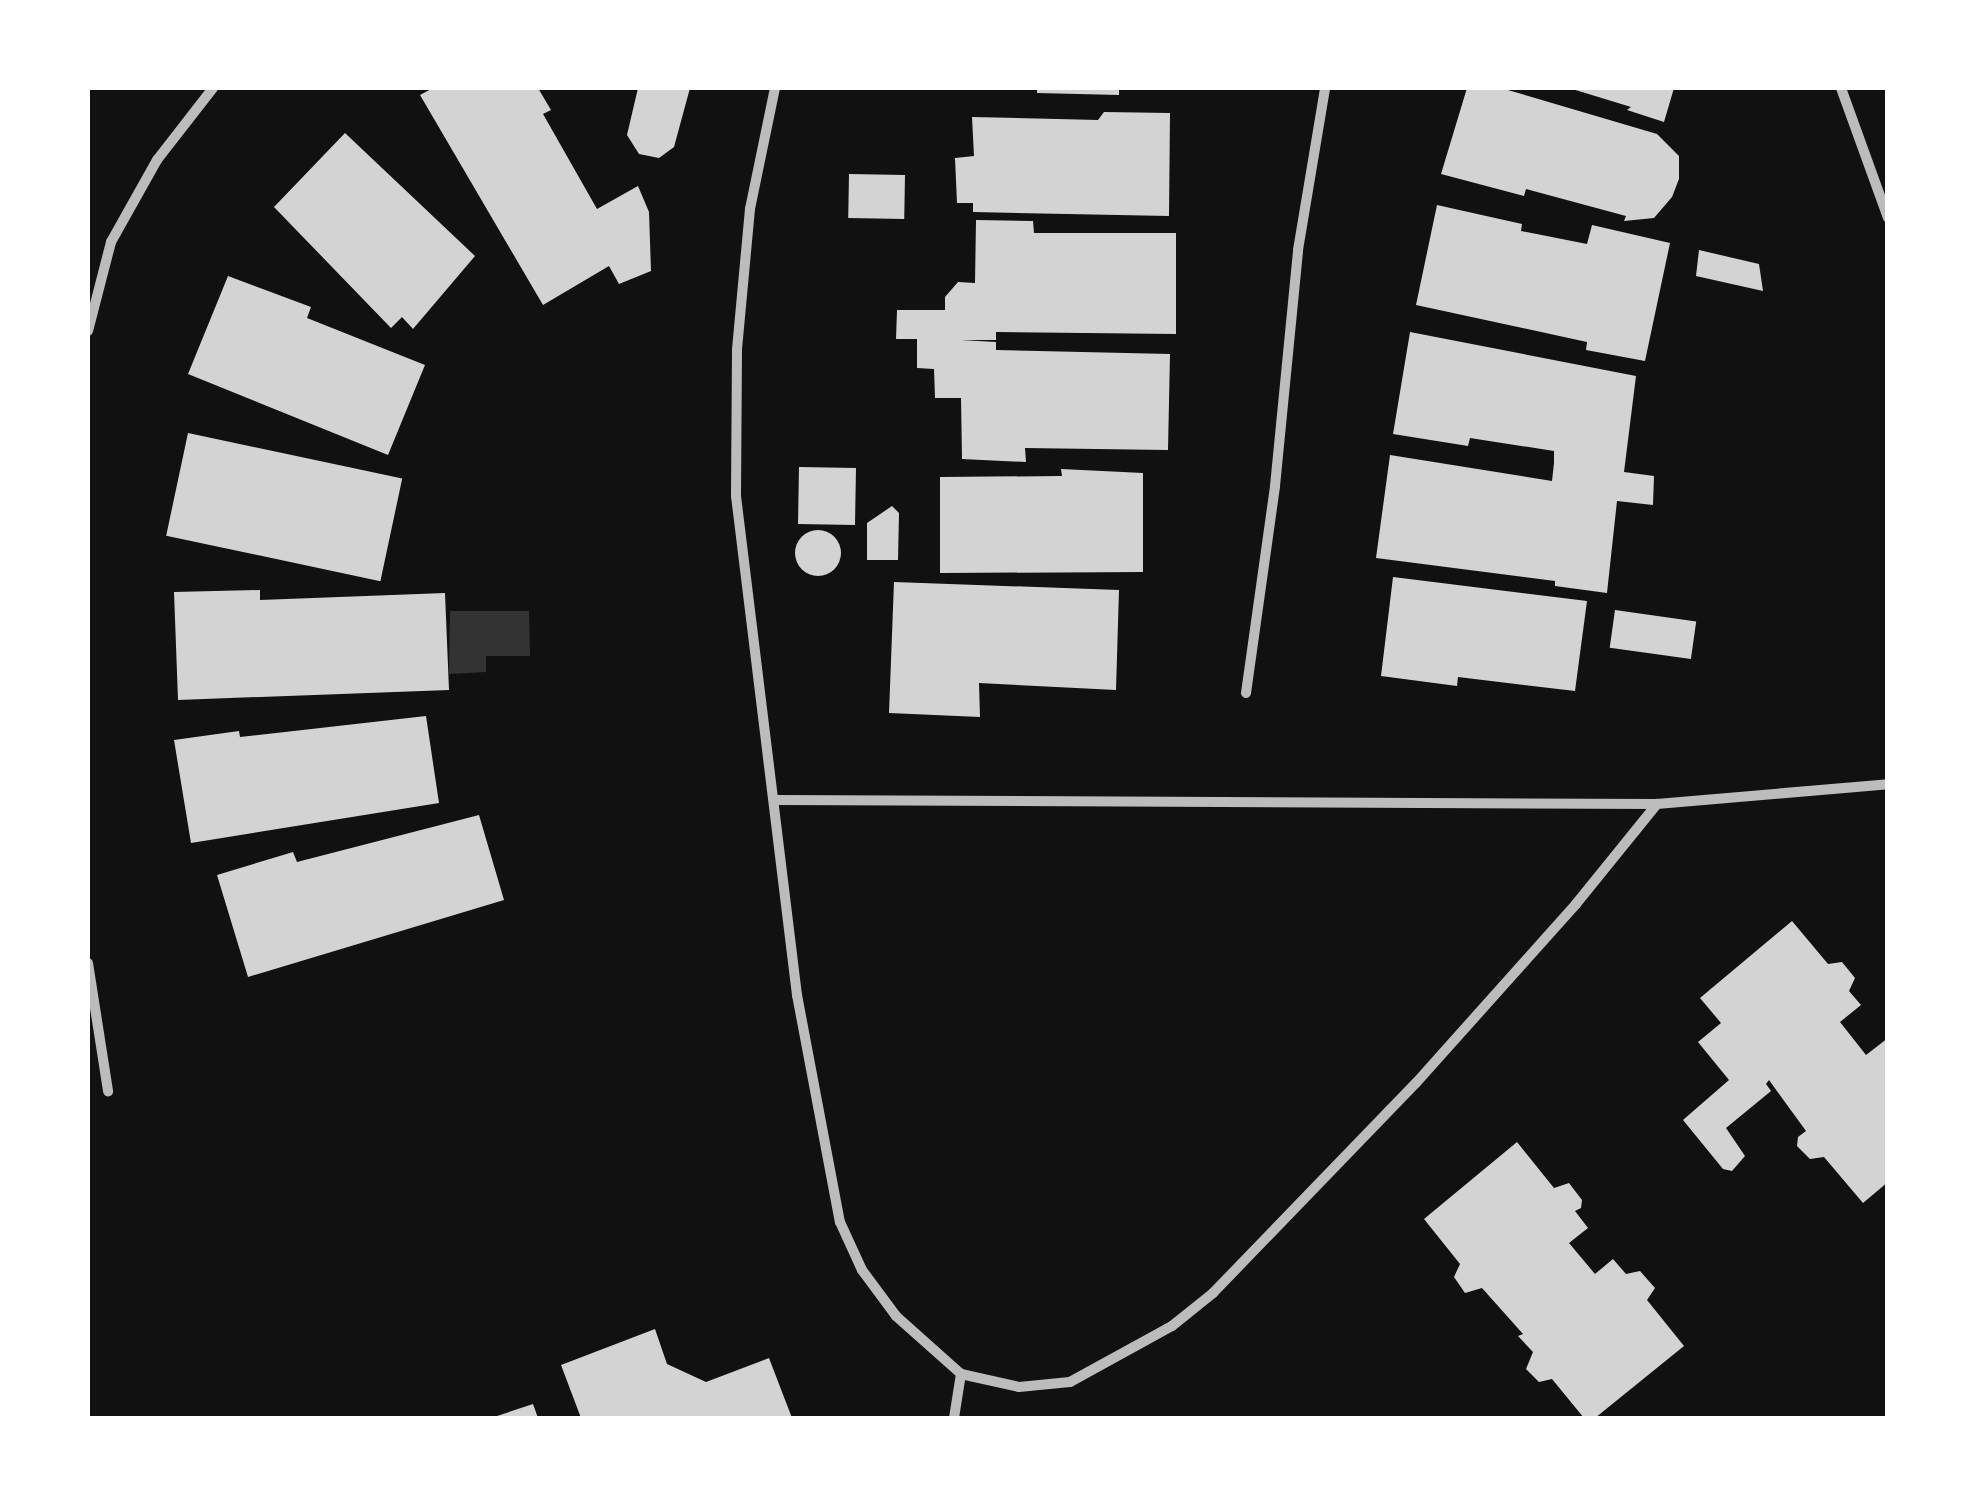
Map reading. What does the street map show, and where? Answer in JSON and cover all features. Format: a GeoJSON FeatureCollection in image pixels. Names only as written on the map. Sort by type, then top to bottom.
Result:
{"type":"FeatureCollection","features":[{"type":"Feature","properties":{"kind":"street"},"geometry":{"type":"LineString","coordinates":[[88,331],[111,242],[157,160],[214,88]]}},
{"type":"Feature","properties":{"kind":"street"},"geometry":{"type":"LineString","coordinates":[[775,88],[750,209],[737,350],[736,496],[797,995],[840,1222],[862,1270],[896,1316],[961,1374],[1020,1387],[1070,1382],[1172,1326],[1213,1292],[1416,1082],[1576,904],[1658,804]]}},
{"type":"Feature","properties":{"kind":"street"},"geometry":{"type":"LineString","coordinates":[[1246,693],[1275,486],[1298,250],[1326,88]]}},
{"type":"Feature","properties":{"kind":"street"},"geometry":{"type":"LineString","coordinates":[[1841,88],[1888,218]]}},
{"type":"Feature","properties":{"kind":"street"},"geometry":{"type":"LineString","coordinates":[[775,800],[1658,804],[1888,784]]}},
{"type":"Feature","properties":{"kind":"street"},"geometry":{"type":"LineString","coordinates":[[88,964],[108,1091]]}},
{"type":"Feature","properties":{"kind":"street"},"geometry":{"type":"LineString","coordinates":[[954,1418],[961,1374]]}},
{"type":"Feature","properties":{"kind":"shaded area"},"geometry":{"type":"Polygon","coordinates":[[[450,611],[529,611],[530,656],[486,656],[486,672],[449,674],[450,611]]]}},
{"type":"Feature","properties":{"kind":"building"},"geometry":{"type":"Polygon","coordinates":[[[433,88],[538,88],[551,110],[543,114],[597,209],[638,186],[649,212],[651,271],[619,284],[609,266],[543,305],[420,95],[433,88]]]}},
{"type":"Feature","properties":{"kind":"building"},"geometry":{"type":"Polygon","coordinates":[[[638,88],[690,88],[674,147],[659,158],[639,154],[627,135],[638,88]]]}},
{"type":"Feature","properties":{"kind":"building"},"geometry":{"type":"Polygon","coordinates":[[[1037,88],[1119,88],[1119,95],[1037,93],[1037,88]]]}},
{"type":"Feature","properties":{"kind":"building"},"geometry":{"type":"Polygon","coordinates":[[[1467,88],[1501,88],[1657,134],[1679,156],[1679,179],[1672,197],[1654,218],[1624,221],[1626,216],[1526,189],[1524,196],[1441,174],[1467,88]]]}},
{"type":"Feature","properties":{"kind":"building"},"geometry":{"type":"Polygon","coordinates":[[[1569,88],[1674,88],[1664,122],[1627,110],[1631,107],[1569,88]]]}},
{"type":"Feature","properties":{"kind":"building"},"geometry":{"type":"Polygon","coordinates":[[[1104,112],[1170,113],[1169,216],[973,212],[973,203],[957,203],[955,158],[974,156],[972,117],[1098,120],[1104,112]]]}},
{"type":"Feature","properties":{"kind":"building"},"geometry":{"type":"Polygon","coordinates":[[[345,133],[475,256],[413,329],[402,317],[391,328],[274,207],[345,133]]]}},
{"type":"Feature","properties":{"kind":"building"},"geometry":{"type":"Polygon","coordinates":[[[849,174],[905,175],[904,219],[848,218],[849,174]]]}},
{"type":"Feature","properties":{"kind":"building"},"geometry":{"type":"Polygon","coordinates":[[[1437,205],[1522,224],[1521,231],[1587,244],[1592,225],[1670,243],[1645,361],[1586,350],[1587,342],[1416,305],[1437,205]]]}},
{"type":"Feature","properties":{"kind":"building"},"geometry":{"type":"Polygon","coordinates":[[[976,220],[1033,221],[1034,233],[1176,233],[1176,334],[996,332],[996,340],[961,340],[996,342],[996,350],[1170,354],[1168,450],[1025,448],[1026,462],[962,459],[961,398],[935,398],[934,369],[917,368],[917,339],[896,339],[897,310],[945,310],[945,297],[958,282],[975,283],[976,220]]]}},
{"type":"Feature","properties":{"kind":"building"},"geometry":{"type":"Polygon","coordinates":[[[1699,250],[1759,264],[1763,291],[1696,276],[1699,250]]]}},
{"type":"Feature","properties":{"kind":"building"},"geometry":{"type":"Polygon","coordinates":[[[228,276],[311,307],[307,318],[425,365],[388,455],[188,374],[228,276]]]}},
{"type":"Feature","properties":{"kind":"building"},"geometry":{"type":"Polygon","coordinates":[[[1410,332],[1636,376],[1624,472],[1654,476],[1653,505],[1617,501],[1607,593],[1555,586],[1555,581],[1376,558],[1390,455],[1552,481],[1554,451],[1470,438],[1468,446],[1393,434],[1410,332]]]}},
{"type":"Feature","properties":{"kind":"building"},"geometry":{"type":"Polygon","coordinates":[[[188,433],[402,479],[380,581],[166,536],[188,433]]]}},
{"type":"Feature","properties":{"kind":"building"},"geometry":{"type":"Polygon","coordinates":[[[799,467],[856,468],[855,525],[798,524],[799,467]]]}},
{"type":"Feature","properties":{"kind":"building"},"geometry":{"type":"Polygon","coordinates":[[[1061,469],[1143,473],[1143,572],[940,573],[940,477],[1062,476],[1061,469]]]}},
{"type":"Feature","properties":{"kind":"building"},"geometry":{"type":"Polygon","coordinates":[[[892,506],[899,513],[898,560],[867,560],[867,523],[892,506]]]}},
{"type":"Feature","properties":{"kind":"building"},"geometry":{"type":"Polygon","coordinates":[[[818,530],[835,536],[841,553],[835,570],[818,576],[801,570],[795,553],[801,536],[818,530]]]}},
{"type":"Feature","properties":{"kind":"building"},"geometry":{"type":"Polygon","coordinates":[[[1393,577],[1587,601],[1575,691],[1458,677],[1457,686],[1381,676],[1393,577]]]}},
{"type":"Feature","properties":{"kind":"building"},"geometry":{"type":"Polygon","coordinates":[[[894,582],[1119,590],[1116,690],[979,683],[980,717],[889,713],[894,582]]]}},
{"type":"Feature","properties":{"kind":"building"},"geometry":{"type":"Polygon","coordinates":[[[260,590],[260,600],[445,593],[449,690],[178,700],[174,592],[260,590]]]}},
{"type":"Feature","properties":{"kind":"building"},"geometry":{"type":"Polygon","coordinates":[[[1615,610],[1696,621],[1691,659],[1610,648],[1615,610]]]}},
{"type":"Feature","properties":{"kind":"building"},"geometry":{"type":"Polygon","coordinates":[[[426,716],[439,803],[191,843],[174,740],[239,731],[240,737],[426,716]]]}},
{"type":"Feature","properties":{"kind":"building"},"geometry":{"type":"Polygon","coordinates":[[[479,815],[504,900],[248,977],[217,875],[293,852],[297,862],[479,815]]]}},
{"type":"Feature","properties":{"kind":"building"},"geometry":{"type":"Polygon","coordinates":[[[1792,921],[1828,964],[1842,962],[1855,978],[1849,991],[1861,1005],[1840,1022],[1866,1055],[1888,1038],[1888,1182],[1863,1203],[1824,1157],[1810,1159],[1797,1146],[1798,1137],[1806,1131],[1769,1080],[1766,1084],[1771,1091],[1726,1128],[1745,1156],[1732,1171],[1723,1169],[1683,1120],[1729,1080],[1698,1042],[1721,1023],[1700,998],[1792,921]]]}},
{"type":"Feature","properties":{"kind":"building"},"geometry":{"type":"Polygon","coordinates":[[[1517,1142],[1554,1188],[1569,1183],[1582,1200],[1581,1208],[1575,1211],[1588,1228],[1569,1243],[1595,1274],[1613,1259],[1626,1274],[1640,1271],[1655,1288],[1647,1300],[1684,1346],[1595,1418],[1584,1418],[1552,1379],[1539,1382],[1526,1369],[1533,1352],[1518,1336],[1523,1334],[1482,1288],[1465,1293],[1454,1277],[1460,1264],[1424,1219],[1517,1142]]]}},
{"type":"Feature","properties":{"kind":"building"},"geometry":{"type":"Polygon","coordinates":[[[655,1329],[667,1364],[706,1382],[769,1358],[792,1418],[581,1418],[561,1365],[655,1329]]]}},
{"type":"Feature","properties":{"kind":"building"},"geometry":{"type":"Polygon","coordinates":[[[533,1404],[538,1418],[491,1418],[533,1404]]]}}]}
